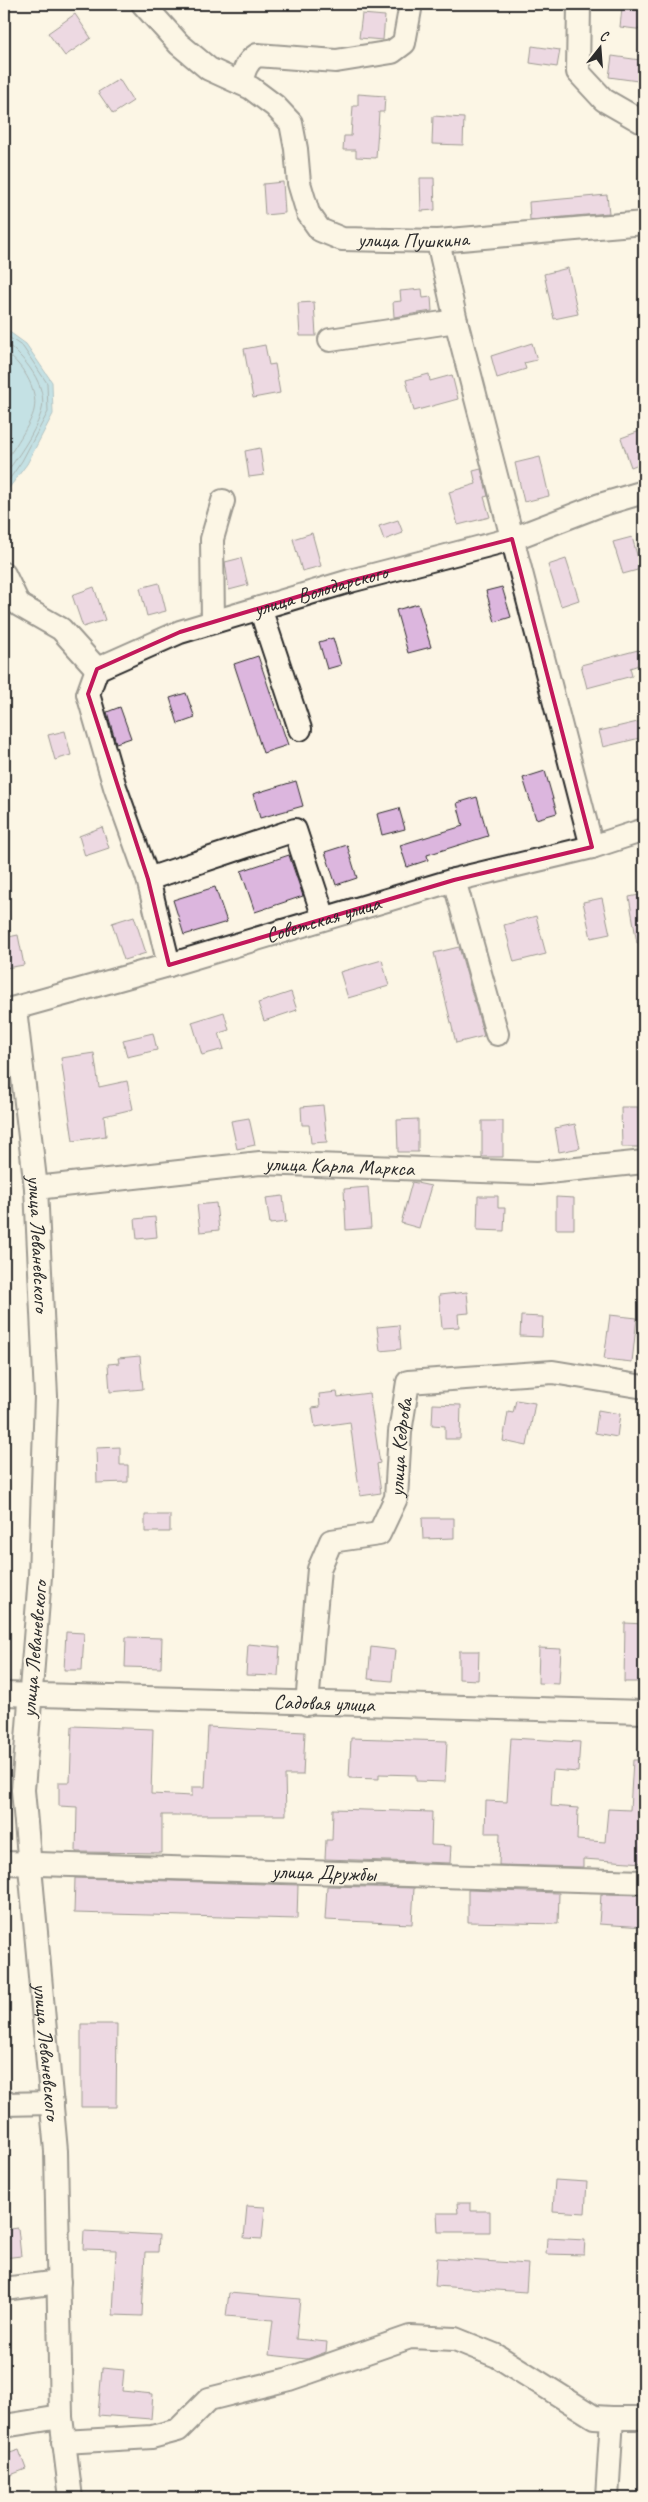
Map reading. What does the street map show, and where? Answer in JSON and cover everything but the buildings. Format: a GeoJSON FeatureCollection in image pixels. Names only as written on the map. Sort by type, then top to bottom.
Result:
{"type":"FeatureCollection","features":[{"type":"Feature","properties":{"kind":"street","name":"улица Пушкина"},"geometry":{"type":"LineString","coordinates":[[143,4],[178,44],[209,69],[241,83],[274,106],[291,123],[299,182],[308,213],[320,230],[342,239],[438,241],[644,223]]}},
{"type":"Feature","properties":{"kind":"street"},"geometry":{"type":"LineString","coordinates":[[241,83],[245,68],[257,54],[336,61],[392,52],[404,43],[411,4]]}},
{"type":"Feature","properties":{"kind":"street"},"geometry":{"type":"LineString","coordinates":[[579,4],[578,72],[604,100],[644,123]]}},
{"type":"Feature","properties":{"kind":"street"},"geometry":{"type":"LineString","coordinates":[[438,241],[456,321],[592,847]]}},
{"type":"Feature","properties":{"kind":"street"},"geometry":{"type":"LineString","coordinates":[[330,340],[456,321]]}},
{"type":"Feature","properties":{"kind":"street","name":"улица Володарского"},"geometry":{"type":"LineString","coordinates":[[97,669],[180,632],[350,580],[512,539],[600,505],[644,492]]}},
{"type":"Feature","properties":{"kind":"street"},"geometry":{"type":"LineString","coordinates":[[213,622],[212,539],[223,501]]}},
{"type":"Feature","properties":{"kind":"street"},"geometry":{"type":"LineString","coordinates":[[4,574],[11,609],[61,629],[97,669],[88,694],[115,788],[148,879],[170,965]]}},
{"type":"Feature","properties":{"kind":"street"},"geometry":{"type":"LineString","coordinates":[[260,608],[300,729]]}},
{"type":"Feature","properties":{"kind":"street"},"geometry":{"type":"LineString","coordinates":[[148,879],[295,830],[324,918]]}},
{"type":"Feature","properties":{"kind":"street","name":"Советская улица"},"geometry":{"type":"LineString","coordinates":[[10,1010],[170,965],[454,880],[592,847],[644,830]]}},
{"type":"Feature","properties":{"kind":"street"},"geometry":{"type":"LineString","coordinates":[[454,880],[497,1034]]}},
{"type":"Feature","properties":{"kind":"street","name":"улица Леваневского"},"geometry":{"type":"LineString","coordinates":[[10,1010],[36,1188],[46,1396],[40,1576],[29,1694],[23,1790],[56,2151],[61,2417],[71,2498]]}},
{"type":"Feature","properties":{"kind":"street","name":"улица Карла Маркса"},"geometry":{"type":"LineString","coordinates":[[36,1188],[260,1163],[538,1173],[644,1162]]}},
{"type":"Feature","properties":{"kind":"street","name":"улица Кедрова"},"geometry":{"type":"LineString","coordinates":[[307,1704],[319,1569],[331,1541],[380,1534],[396,1498],[400,1432],[408,1382],[552,1372],[644,1387]]}},
{"type":"Feature","properties":{"kind":"street","name":"Садовая улица"},"geometry":{"type":"LineString","coordinates":[[4,1694],[644,1712]]}},
{"type":"Feature","properties":{"kind":"street","name":"улица Дружбы"},"geometry":{"type":"LineString","coordinates":[[4,1863],[644,1882]]}},
{"type":"Feature","properties":{"kind":"street"},"geometry":{"type":"LineString","coordinates":[[4,2104],[52,2103]]}},
{"type":"Feature","properties":{"kind":"street"},"geometry":{"type":"LineString","coordinates":[[4,2288],[59,2282]]}},
{"type":"Feature","properties":{"kind":"street"},"geometry":{"type":"LineString","coordinates":[[63,2442],[152,2437],[178,2430],[209,2399],[289,2379],[410,2337],[455,2339],[497,2356],[594,2417],[644,2418]]}},
{"type":"Feature","properties":{"kind":"street"},"geometry":{"type":"LineString","coordinates":[[4,2426],[61,2417]]}},
{"type":"Feature","properties":{"kind":"street"},"geometry":{"type":"LineString","coordinates":[[607,2498],[612,2418]]}},
{"type":"Feature","properties":{"kind":"highlighted area"},"geometry":{"type":"Polygon","coordinates":[[[512,539],[592,847],[454,880],[169,965],[148,879],[88,694],[97,669],[180,632],[350,581],[512,539]]]}},
{"type":"Feature","properties":{"kind":"water"},"geometry":{"type":"Polygon","coordinates":[[[4,328],[26,344],[52,382],[53,414],[27,464],[6,492],[4,506],[4,328]]]}}]}
